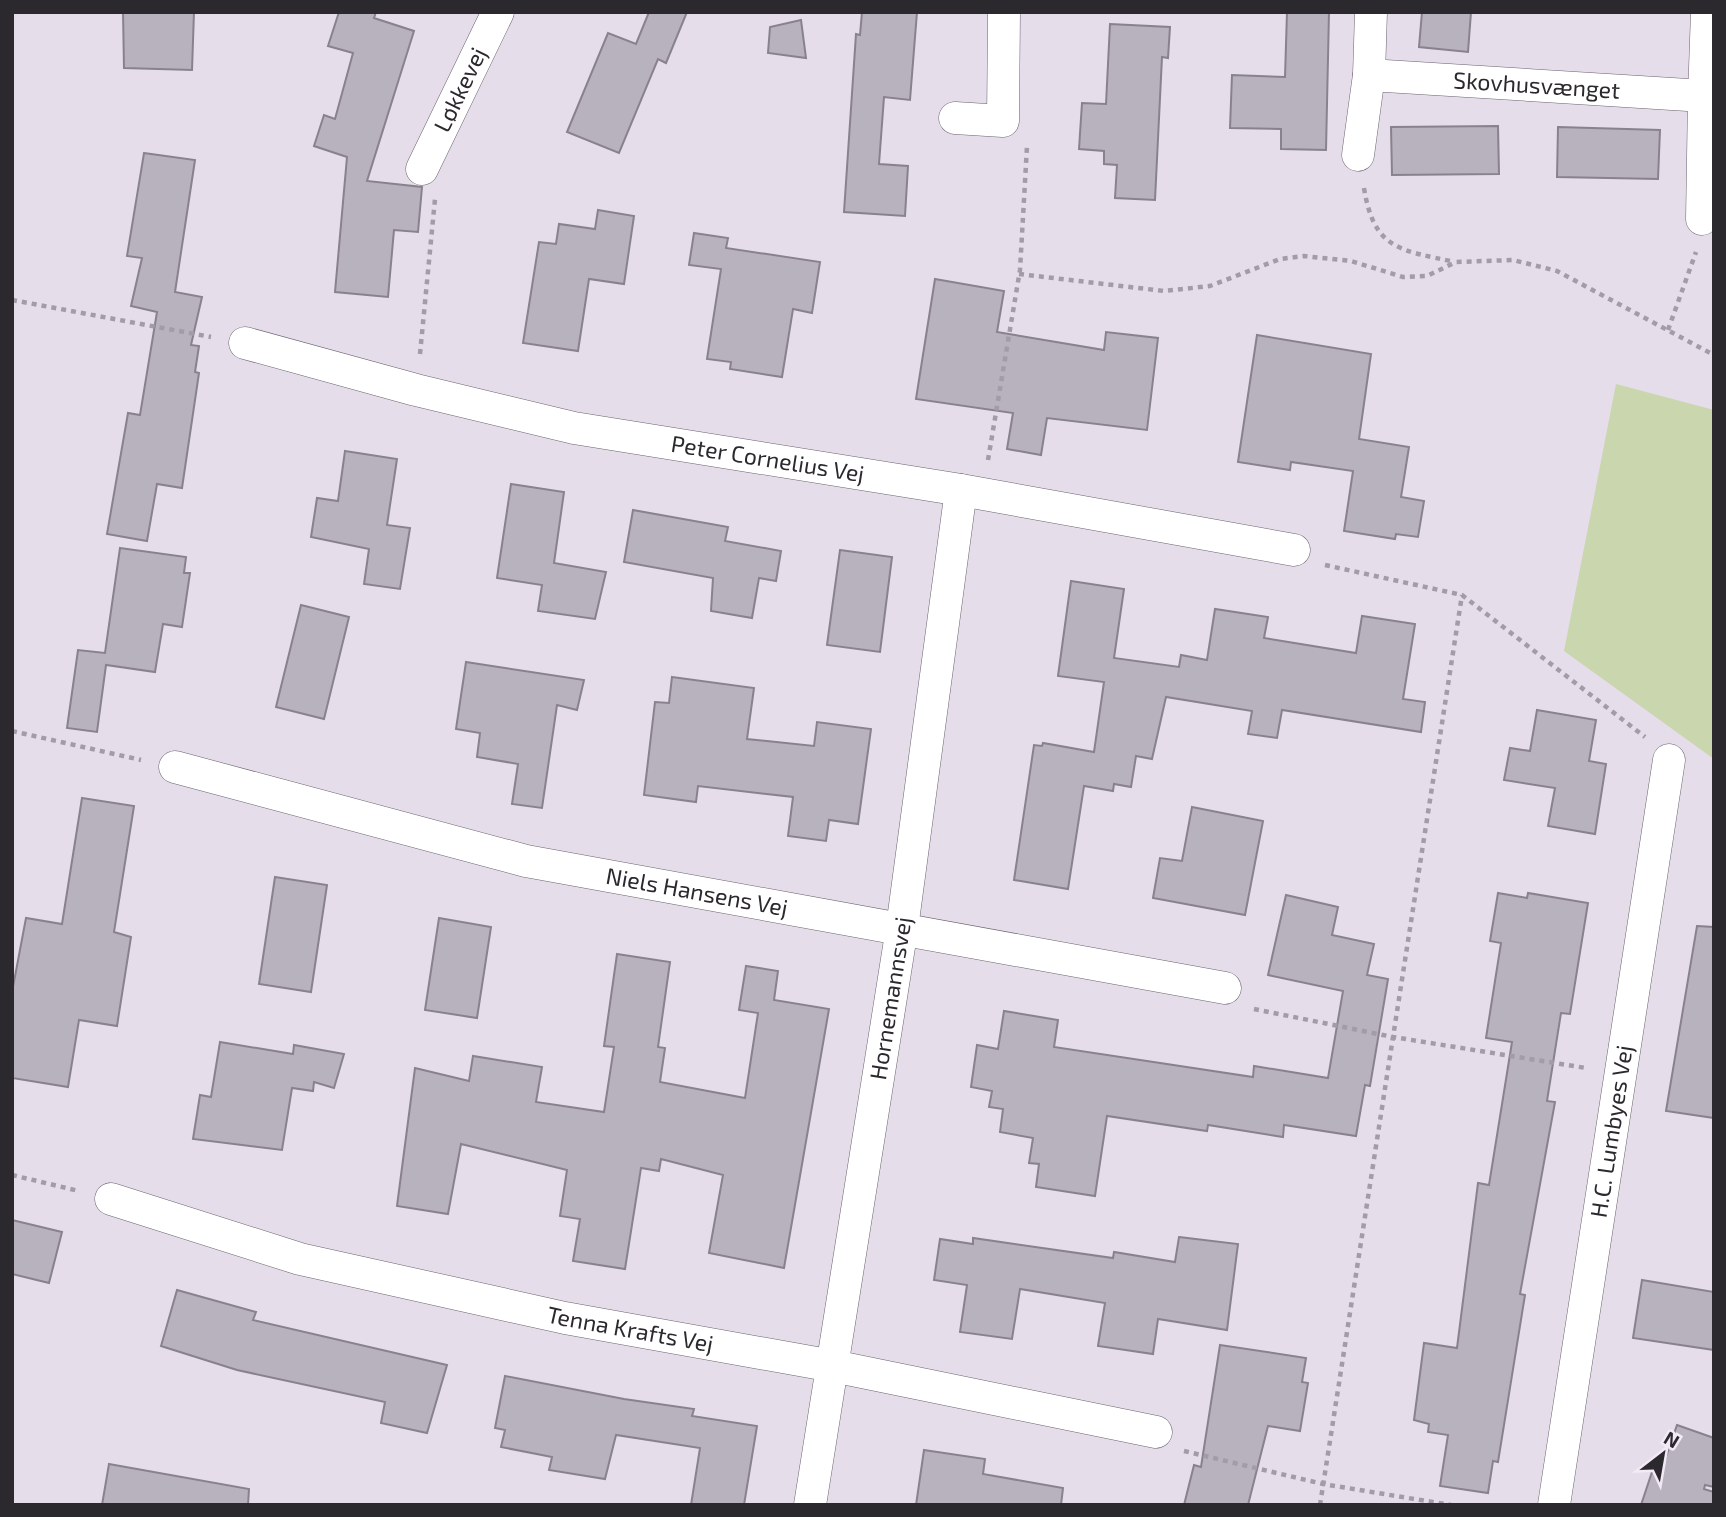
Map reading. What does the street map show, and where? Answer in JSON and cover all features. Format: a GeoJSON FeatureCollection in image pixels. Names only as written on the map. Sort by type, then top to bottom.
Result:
{"type":"FeatureCollection","features":[{"type":"Feature","properties":{"kind":"street","name":"Løkkevej"},"geometry":{"type":"LineString","coordinates":[[422,169],[498,12]]}},
{"type":"Feature","properties":{"kind":"street"},"geometry":{"type":"LineString","coordinates":[[955,118],[1003,121],[1004,12]]}},
{"type":"Feature","properties":{"kind":"street"},"geometry":{"type":"LineString","coordinates":[[1358,155],[1368,75],[1371,12]]}},
{"type":"Feature","properties":{"kind":"street"},"geometry":{"type":"LineString","coordinates":[[1702,219],[1707,12]]}},
{"type":"Feature","properties":{"kind":"street","name":"Skovhusvænget"},"geometry":{"type":"LineString","coordinates":[[1368,75],[1704,96]]}},
{"type":"Feature","properties":{"kind":"street","name":"Peter Cornelius Vej"},"geometry":{"type":"LineString","coordinates":[[245,344],[416,390],[574,428],[961,490],[1294,550]]}},
{"type":"Feature","properties":{"kind":"street","name":"Hornemannsvej"},"geometry":{"type":"LineString","coordinates":[[810,1505],[902,928],[961,490]]}},
{"type":"Feature","properties":{"kind":"street","name":"H.C. Lumbyes Vej"},"geometry":{"type":"LineString","coordinates":[[1554,1505],[1669,760]]}},
{"type":"Feature","properties":{"kind":"street","name":"Niels Hansens Vej"},"geometry":{"type":"LineString","coordinates":[[175,767],[526,861],[1225,988]]}},
{"type":"Feature","properties":{"kind":"street","name":"Tenna Krafts Vej"},"geometry":{"type":"LineString","coordinates":[[111,1199],[300,1259],[565,1318],[833,1366],[1156,1432]]}},
{"type":"Feature","properties":{"kind":"path"},"geometry":{"type":"LineString","coordinates":[[961,490],[988,460],[1019,274],[1027,140],[1003,121]]}},
{"type":"Feature","properties":{"kind":"path"},"geometry":{"type":"LineString","coordinates":[[1358,155],[1367,208],[1376,230],[1389,243],[1416,254],[1456,262]]}},
{"type":"Feature","properties":{"kind":"path"},"geometry":{"type":"LineString","coordinates":[[416,390],[437,182],[422,169]]}},
{"type":"Feature","properties":{"kind":"path"},"geometry":{"type":"LineString","coordinates":[[1668,330],[1701,240],[1702,219]]}},
{"type":"Feature","properties":{"kind":"path"},"geometry":{"type":"LineString","coordinates":[[1019,274],[1164,291],[1210,286],[1280,259],[1304,256],[1351,261],[1403,276],[1427,276],[1456,262],[1484,258],[1513,260],[1557,271],[1714,355]]}},
{"type":"Feature","properties":{"kind":"path"},"geometry":{"type":"LineString","coordinates":[[12,300],[245,344]]}},
{"type":"Feature","properties":{"kind":"path"},"geometry":{"type":"LineString","coordinates":[[1294,550],[1307,561],[1462,595],[1638,730],[1669,760]]}},
{"type":"Feature","properties":{"kind":"path"},"geometry":{"type":"LineString","coordinates":[[1320,1505],[1462,595]]}},
{"type":"Feature","properties":{"kind":"path"},"geometry":{"type":"LineString","coordinates":[[12,732],[175,767]]}},
{"type":"Feature","properties":{"kind":"path"},"geometry":{"type":"LineString","coordinates":[[1225,988],[1236,1006],[1393,1037],[1621,1073]]}},
{"type":"Feature","properties":{"kind":"path"},"geometry":{"type":"LineString","coordinates":[[12,1175],[111,1199]]}},
{"type":"Feature","properties":{"kind":"path"},"geometry":{"type":"LineString","coordinates":[[1156,1432],[1167,1447],[1323,1484],[1451,1505]]}},
{"type":"Feature","properties":{"kind":"green space"},"geometry":{"type":"Polygon","coordinates":[[[1616,384],[1714,410],[1714,759],[1564,651],[1616,384]]]}},
{"type":"Feature","properties":{"kind":"building"},"geometry":{"type":"Polygon","coordinates":[[[123,12],[194,12],[192,70],[124,68],[123,12]]]}},
{"type":"Feature","properties":{"kind":"building"},"geometry":{"type":"Polygon","coordinates":[[[339,12],[376,12],[374,18],[414,31],[367,181],[422,187],[418,232],[394,230],[388,297],[335,292],[347,157],[314,146],[324,115],[335,119],[353,53],[328,46],[339,12]]]}},
{"type":"Feature","properties":{"kind":"building"},"geometry":{"type":"Polygon","coordinates":[[[649,12],[687,12],[666,63],[658,59],[619,153],[567,132],[608,33],[636,44],[649,12]]]}},
{"type":"Feature","properties":{"kind":"building"},"geometry":{"type":"Polygon","coordinates":[[[862,12],[917,12],[910,100],[884,97],[879,164],[908,166],[905,216],[844,212],[856,34],[860,35],[862,12]]]}},
{"type":"Feature","properties":{"kind":"building"},"geometry":{"type":"Polygon","coordinates":[[[1287,12],[1329,12],[1326,150],[1281,149],[1281,129],[1230,128],[1232,75],[1285,77],[1287,12]]]}},
{"type":"Feature","properties":{"kind":"building"},"geometry":{"type":"Polygon","coordinates":[[[1422,12],[1471,12],[1468,52],[1419,47],[1422,12]]]}},
{"type":"Feature","properties":{"kind":"building"},"geometry":{"type":"Polygon","coordinates":[[[801,20],[806,58],[768,53],[770,27],[801,20]]]}},
{"type":"Feature","properties":{"kind":"building"},"geometry":{"type":"Polygon","coordinates":[[[1110,24],[1170,27],[1168,58],[1162,57],[1155,200],[1115,198],[1117,165],[1104,164],[1104,151],[1079,149],[1082,103],[1106,104],[1110,24]]]}},
{"type":"Feature","properties":{"kind":"building"},"geometry":{"type":"Polygon","coordinates":[[[1498,126],[1499,174],[1392,175],[1391,127],[1498,126]]]}},
{"type":"Feature","properties":{"kind":"building"},"geometry":{"type":"Polygon","coordinates":[[[1558,127],[1660,130],[1658,179],[1557,177],[1558,127]]]}},
{"type":"Feature","properties":{"kind":"building"},"geometry":{"type":"Polygon","coordinates":[[[144,153],[195,160],[175,292],[202,297],[191,345],[199,346],[195,372],[199,373],[182,488],[157,484],[147,541],[107,534],[128,413],[140,415],[157,312],[131,306],[142,258],[127,256],[144,153]]]}},
{"type":"Feature","properties":{"kind":"building"},"geometry":{"type":"Polygon","coordinates":[[[598,210],[634,216],[624,284],[589,279],[578,351],[523,343],[539,242],[556,244],[559,224],[595,229],[598,210]]]}},
{"type":"Feature","properties":{"kind":"building"},"geometry":{"type":"Polygon","coordinates":[[[694,233],[728,238],[726,248],[820,262],[812,313],[793,309],[782,377],[730,369],[731,362],[707,359],[721,269],[689,265],[694,233]]]}},
{"type":"Feature","properties":{"kind":"building"},"geometry":{"type":"Polygon","coordinates":[[[935,279],[1004,291],[997,332],[1104,350],[1106,332],[1158,338],[1147,430],[1047,418],[1041,455],[1007,449],[1013,413],[916,399],[935,279]]]}},
{"type":"Feature","properties":{"kind":"building"},"geometry":{"type":"Polygon","coordinates":[[[1257,335],[1371,354],[1359,439],[1409,447],[1401,497],[1424,501],[1418,537],[1396,534],[1395,539],[1344,531],[1353,471],[1291,462],[1290,470],[1238,462],[1257,335]]]}},
{"type":"Feature","properties":{"kind":"building"},"geometry":{"type":"Polygon","coordinates":[[[345,451],[397,459],[387,525],[410,528],[400,589],[364,584],[369,549],[311,537],[317,498],[338,501],[345,451]]]}},
{"type":"Feature","properties":{"kind":"building"},"geometry":{"type":"Polygon","coordinates":[[[511,484],[564,492],[554,563],[606,572],[595,619],[538,611],[542,585],[497,578],[511,484]]]}},
{"type":"Feature","properties":{"kind":"building"},"geometry":{"type":"Polygon","coordinates":[[[633,510],[728,527],[725,541],[781,551],[776,581],[759,578],[752,618],[711,611],[713,578],[624,562],[633,510]]]}},
{"type":"Feature","properties":{"kind":"building"},"geometry":{"type":"Polygon","coordinates":[[[120,548],[186,557],[184,573],[190,573],[182,627],[163,624],[155,672],[106,665],[97,732],[67,728],[78,650],[105,653],[120,548]]]}},
{"type":"Feature","properties":{"kind":"building"},"geometry":{"type":"Polygon","coordinates":[[[840,550],[892,557],[880,652],[827,645],[840,550]]]}},
{"type":"Feature","properties":{"kind":"building"},"geometry":{"type":"Polygon","coordinates":[[[1071,581],[1124,589],[1114,658],[1179,667],[1181,655],[1207,660],[1215,609],[1268,617],[1264,638],[1356,653],[1362,616],[1415,624],[1403,699],[1425,702],[1421,732],[1282,710],[1277,738],[1248,734],[1252,711],[1166,697],[1152,759],[1136,756],[1131,787],[1114,784],[1113,791],[1084,786],[1068,889],[1014,880],[1034,745],[1042,746],[1043,743],[1094,752],[1104,682],[1058,676],[1071,581]]]}},
{"type":"Feature","properties":{"kind":"building"},"geometry":{"type":"Polygon","coordinates":[[[301,605],[349,617],[324,719],[276,707],[301,605]]]}},
{"type":"Feature","properties":{"kind":"building"},"geometry":{"type":"Polygon","coordinates":[[[466,662],[584,680],[577,710],[557,705],[542,808],[512,804],[518,764],[477,757],[480,733],[456,729],[466,662]]]}},
{"type":"Feature","properties":{"kind":"building"},"geometry":{"type":"Polygon","coordinates":[[[672,677],[754,688],[747,739],[814,746],[817,722],[871,729],[858,824],[829,820],[826,841],[788,836],[793,797],[698,786],[696,802],[644,795],[655,702],[669,703],[672,677]]]}},
{"type":"Feature","properties":{"kind":"building"},"geometry":{"type":"Polygon","coordinates":[[[1537,710],[1596,720],[1589,761],[1606,764],[1595,834],[1548,826],[1555,788],[1504,780],[1510,748],[1530,751],[1537,710]]]}},
{"type":"Feature","properties":{"kind":"building"},"geometry":{"type":"Polygon","coordinates":[[[82,798],[134,806],[114,932],[131,937],[117,1026],[79,1020],[68,1087],[12,1078],[12,992],[26,918],[62,924],[82,798]]]}},
{"type":"Feature","properties":{"kind":"building"},"geometry":{"type":"Polygon","coordinates":[[[1192,807],[1263,821],[1245,915],[1153,898],[1160,858],[1182,861],[1192,807]]]}},
{"type":"Feature","properties":{"kind":"building"},"geometry":{"type":"Polygon","coordinates":[[[275,877],[327,885],[311,992],[259,984],[275,877]]]}},
{"type":"Feature","properties":{"kind":"building"},"geometry":{"type":"Polygon","coordinates":[[[1498,893],[1527,898],[1528,893],[1588,903],[1570,1014],[1561,1013],[1547,1101],[1555,1102],[1520,1294],[1525,1295],[1498,1462],[1493,1461],[1488,1493],[1440,1486],[1448,1435],[1428,1432],[1429,1424],[1414,1420],[1424,1343],[1457,1348],[1478,1183],[1489,1185],[1512,1042],[1486,1038],[1501,943],[1490,941],[1498,893]]]}},
{"type":"Feature","properties":{"kind":"building"},"geometry":{"type":"Polygon","coordinates":[[[1286,895],[1338,907],[1332,935],[1374,944],[1367,975],[1388,979],[1370,1086],[1365,1085],[1356,1136],[1284,1125],[1283,1137],[1208,1125],[1207,1131],[1107,1116],[1095,1196],[1036,1187],[1039,1164],[1029,1163],[1033,1138],[1000,1132],[1003,1109],[989,1107],[992,1091],[971,1087],[977,1045],[998,1049],[1004,1011],[1058,1020],[1054,1047],[1253,1077],[1254,1066],[1328,1078],[1343,991],[1268,975],[1286,895]]]}},
{"type":"Feature","properties":{"kind":"building"},"geometry":{"type":"Polygon","coordinates":[[[439,918],[491,927],[477,1018],[425,1010],[439,918]]]}},
{"type":"Feature","properties":{"kind":"building"},"geometry":{"type":"Polygon","coordinates":[[[1697,926],[1714,927],[1714,1118],[1666,1111],[1697,926]]]}},
{"type":"Feature","properties":{"kind":"building"},"geometry":{"type":"Polygon","coordinates":[[[617,954],[670,962],[658,1047],[665,1048],[660,1082],[745,1098],[758,1013],[739,1010],[746,966],[778,971],[774,1000],[829,1009],[784,1268],[709,1253],[723,1175],[661,1159],[659,1171],[641,1168],[625,1269],[573,1261],[580,1219],[560,1216],[567,1170],[461,1144],[448,1214],[397,1206],[415,1068],[469,1081],[473,1056],[542,1067],[536,1102],[604,1112],[614,1047],[604,1046],[617,954]]]}},
{"type":"Feature","properties":{"kind":"building"},"geometry":{"type":"Polygon","coordinates":[[[220,1042],[293,1054],[294,1045],[344,1054],[334,1088],[314,1082],[313,1091],[292,1088],[282,1150],[193,1139],[200,1095],[211,1097],[220,1042]]]}},
{"type":"Feature","properties":{"kind":"building"},"geometry":{"type":"Polygon","coordinates":[[[12,1220],[62,1232],[49,1283],[12,1274],[12,1220]]]}},
{"type":"Feature","properties":{"kind":"building"},"geometry":{"type":"Polygon","coordinates":[[[1179,1237],[1238,1244],[1227,1330],[1158,1319],[1153,1354],[1098,1346],[1105,1303],[1020,1289],[1012,1339],[960,1332],[967,1285],[934,1280],[940,1239],[973,1244],[973,1238],[1113,1258],[1114,1252],[1175,1262],[1179,1237]]]}},
{"type":"Feature","properties":{"kind":"building"},"geometry":{"type":"Polygon","coordinates":[[[1642,1280],[1714,1292],[1714,1350],[1633,1338],[1642,1280]]]}},
{"type":"Feature","properties":{"kind":"building"},"geometry":{"type":"Polygon","coordinates":[[[177,1290],[256,1312],[253,1320],[447,1365],[427,1433],[381,1423],[385,1402],[237,1370],[161,1346],[177,1290]]]}},
{"type":"Feature","properties":{"kind":"building"},"geometry":{"type":"Polygon","coordinates":[[[1220,1345],[1306,1358],[1302,1382],[1308,1383],[1300,1431],[1268,1426],[1248,1505],[1184,1505],[1194,1465],[1201,1467],[1220,1345]]]}},
{"type":"Feature","properties":{"kind":"building"},"geometry":{"type":"Polygon","coordinates":[[[505,1376],[624,1399],[694,1409],[692,1416],[757,1426],[744,1505],[691,1505],[700,1448],[616,1435],[605,1479],[549,1470],[552,1457],[501,1447],[505,1430],[495,1428],[505,1376]]]}},
{"type":"Feature","properties":{"kind":"building"},"geometry":{"type":"Polygon","coordinates":[[[1677,1425],[1714,1438],[1714,1487],[1705,1485],[1704,1489],[1714,1492],[1714,1505],[1641,1505],[1652,1472],[1660,1474],[1677,1425]]]}},
{"type":"Feature","properties":{"kind":"building"},"geometry":{"type":"Polygon","coordinates":[[[924,1450],[985,1459],[983,1474],[1063,1488],[1061,1505],[916,1505],[924,1450]]]}},
{"type":"Feature","properties":{"kind":"building"},"geometry":{"type":"Polygon","coordinates":[[[109,1464],[249,1489],[248,1505],[102,1505],[109,1464]]]}}]}
